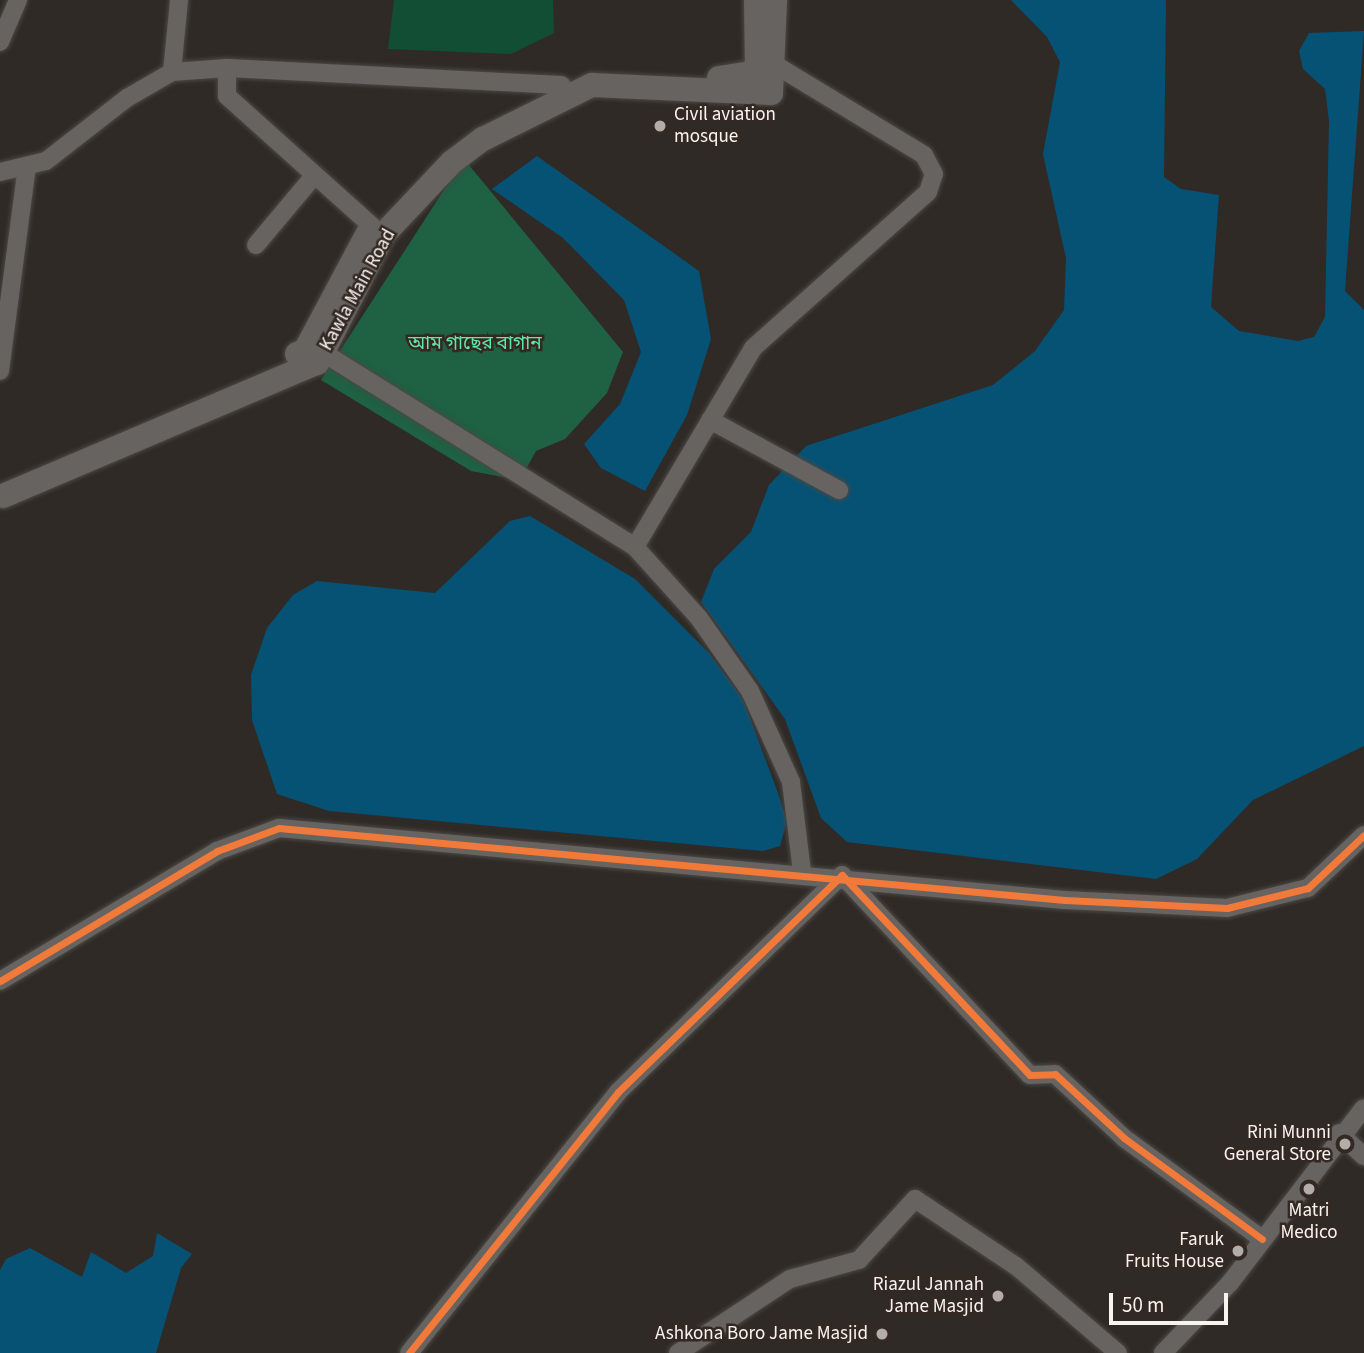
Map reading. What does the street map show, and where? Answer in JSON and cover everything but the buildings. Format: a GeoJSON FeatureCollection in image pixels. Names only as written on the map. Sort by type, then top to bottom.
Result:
{"type":"FeatureCollection","features":[{"type":"Feature","properties":{"kind":"street"},"geometry":{"type":"LineString","coordinates":[[0,42],[18,0]]}},
{"type":"Feature","properties":{"kind":"street"},"geometry":{"type":"LineString","coordinates":[[172,72],[179,0]]}},
{"type":"Feature","properties":{"kind":"street","name":"Kawla Main Road"},"geometry":{"type":"LineString","coordinates":[[1,491],[305,351],[372,226],[474,130],[584,76],[744,78],[757,72],[756,0]]}},
{"type":"Feature","properties":{"kind":"street","name":"Kawla Main Road"},"geometry":{"type":"LineString","coordinates":[[1,491],[317,363],[383,235],[452,162],[483,139],[592,85],[771,93],[775,0]]}},
{"type":"Feature","properties":{"kind":"street"},"geometry":{"type":"LineString","coordinates":[[635,547],[753,348],[928,192],[934,174],[924,155],[772,63]]}},
{"type":"Feature","properties":{"kind":"street"},"geometry":{"type":"LineString","coordinates":[[228,68],[227,96],[372,226]]}},
{"type":"Feature","properties":{"kind":"street"},"geometry":{"type":"LineString","coordinates":[[0,172],[46,161],[127,97],[172,72],[228,68],[562,85]]}},
{"type":"Feature","properties":{"kind":"street"},"geometry":{"type":"LineString","coordinates":[[0,371],[27,166]]}},
{"type":"Feature","properties":{"kind":"street"},"geometry":{"type":"LineString","coordinates":[[256,245],[314,176]]}},
{"type":"Feature","properties":{"kind":"street"},"geometry":{"type":"LineString","coordinates":[[322,352],[604,534],[635,547],[699,618],[750,691],[790,782],[802,872]]}},
{"type":"Feature","properties":{"kind":"street"},"geometry":{"type":"LineString","coordinates":[[710,420],[839,491]]}},
{"type":"Feature","properties":{"kind":"street"},"geometry":{"type":"LineString","coordinates":[[0,981],[217,851],[279,828],[842,875],[1065,900],[1227,908],[1308,888],[1364,835]]}},
{"type":"Feature","properties":{"kind":"street"},"geometry":{"type":"LineString","coordinates":[[842,875],[1030,1075],[1055,1073],[1124,1138],[1262,1239]]}},
{"type":"Feature","properties":{"kind":"street"},"geometry":{"type":"LineString","coordinates":[[409,1353],[618,1092],[842,875]]}},
{"type":"Feature","properties":{"kind":"street"},"geometry":{"type":"LineString","coordinates":[[1163,1353],[1262,1239],[1339,1133],[1364,1108]]}},
{"type":"Feature","properties":{"kind":"street"},"geometry":{"type":"LineString","coordinates":[[1339,1133],[1364,1156]]}},
{"type":"Feature","properties":{"kind":"street"},"geometry":{"type":"LineString","coordinates":[[678,1353],[790,1279],[859,1260],[915,1199],[1016,1266],[1118,1353]]}},
{"type":"Feature","properties":{"kind":"green space"},"geometry":{"type":"Polygon","coordinates":[[[394,0],[553,0],[554,33],[511,54],[388,49],[394,0]]]}},
{"type":"Feature","properties":{"kind":"green space","name":"আম গাছের বাগান"},"geometry":{"type":"Polygon","coordinates":[[[464,159],[623,352],[607,393],[565,439],[536,451],[520,480],[471,471],[321,380],[464,159]]]}},
{"type":"Feature","properties":{"kind":"water"},"geometry":{"type":"Polygon","coordinates":[[[1011,0],[1166,0],[1164,177],[1181,189],[1219,195],[1211,307],[1239,331],[1298,341],[1314,337],[1325,317],[1329,121],[1325,89],[1303,69],[1299,51],[1309,33],[1364,31],[1345,291],[1364,310],[1364,746],[1253,800],[1197,859],[1156,879],[847,842],[821,818],[785,719],[701,602],[714,569],[751,532],[769,485],[806,446],[993,385],[1035,351],[1064,310],[1066,258],[1043,154],[1060,62],[1047,37],[1011,0]]]}},
{"type":"Feature","properties":{"kind":"water"},"geometry":{"type":"Polygon","coordinates":[[[537,156],[699,271],[711,339],[687,415],[645,491],[601,468],[584,444],[620,404],[641,352],[624,300],[563,238],[492,189],[537,156]]]}},
{"type":"Feature","properties":{"kind":"water"},"geometry":{"type":"Polygon","coordinates":[[[530,516],[635,579],[709,653],[743,699],[778,793],[787,821],[780,846],[763,851],[329,811],[277,794],[252,720],[251,675],[267,628],[293,595],[317,581],[435,593],[510,521],[530,516]]]}},
{"type":"Feature","properties":{"kind":"water"},"geometry":{"type":"Polygon","coordinates":[[[157,1233],[192,1254],[181,1268],[156,1353],[0,1353],[0,1270],[6,1259],[30,1248],[82,1277],[91,1252],[126,1273],[153,1256],[157,1233]]]}},
{"type":"Feature","properties":{"kind":"cycle path"},"geometry":{"type":"LineString","coordinates":[[0,981],[217,851],[279,828],[1065,900],[1227,908],[1308,888],[1364,835]]}},
{"type":"Feature","properties":{"kind":"cycle path"},"geometry":{"type":"LineString","coordinates":[[409,1353],[618,1092],[842,875],[1030,1075],[1055,1074],[1124,1138],[1262,1239]]}},
{"type":"Feature","properties":{"kind":"place","name":"Civil aviation mosque"},"geometry":{"type":"Point","coordinates":[660,126]}},
{"type":"Feature","properties":{"kind":"place","name":"Rini Munni General Store"},"geometry":{"type":"Point","coordinates":[1345,1144]}},
{"type":"Feature","properties":{"kind":"place","name":"Matri Medico"},"geometry":{"type":"Point","coordinates":[1309,1189]}},
{"type":"Feature","properties":{"kind":"place","name":"Faruk Fruits House"},"geometry":{"type":"Point","coordinates":[1238,1251]}},
{"type":"Feature","properties":{"kind":"place","name":"Riazul Jannah Jame Masjid"},"geometry":{"type":"Point","coordinates":[998,1296]}},
{"type":"Feature","properties":{"kind":"place","name":"Ashkona Boro Jame Masjid"},"geometry":{"type":"Point","coordinates":[882,1334]}}]}
